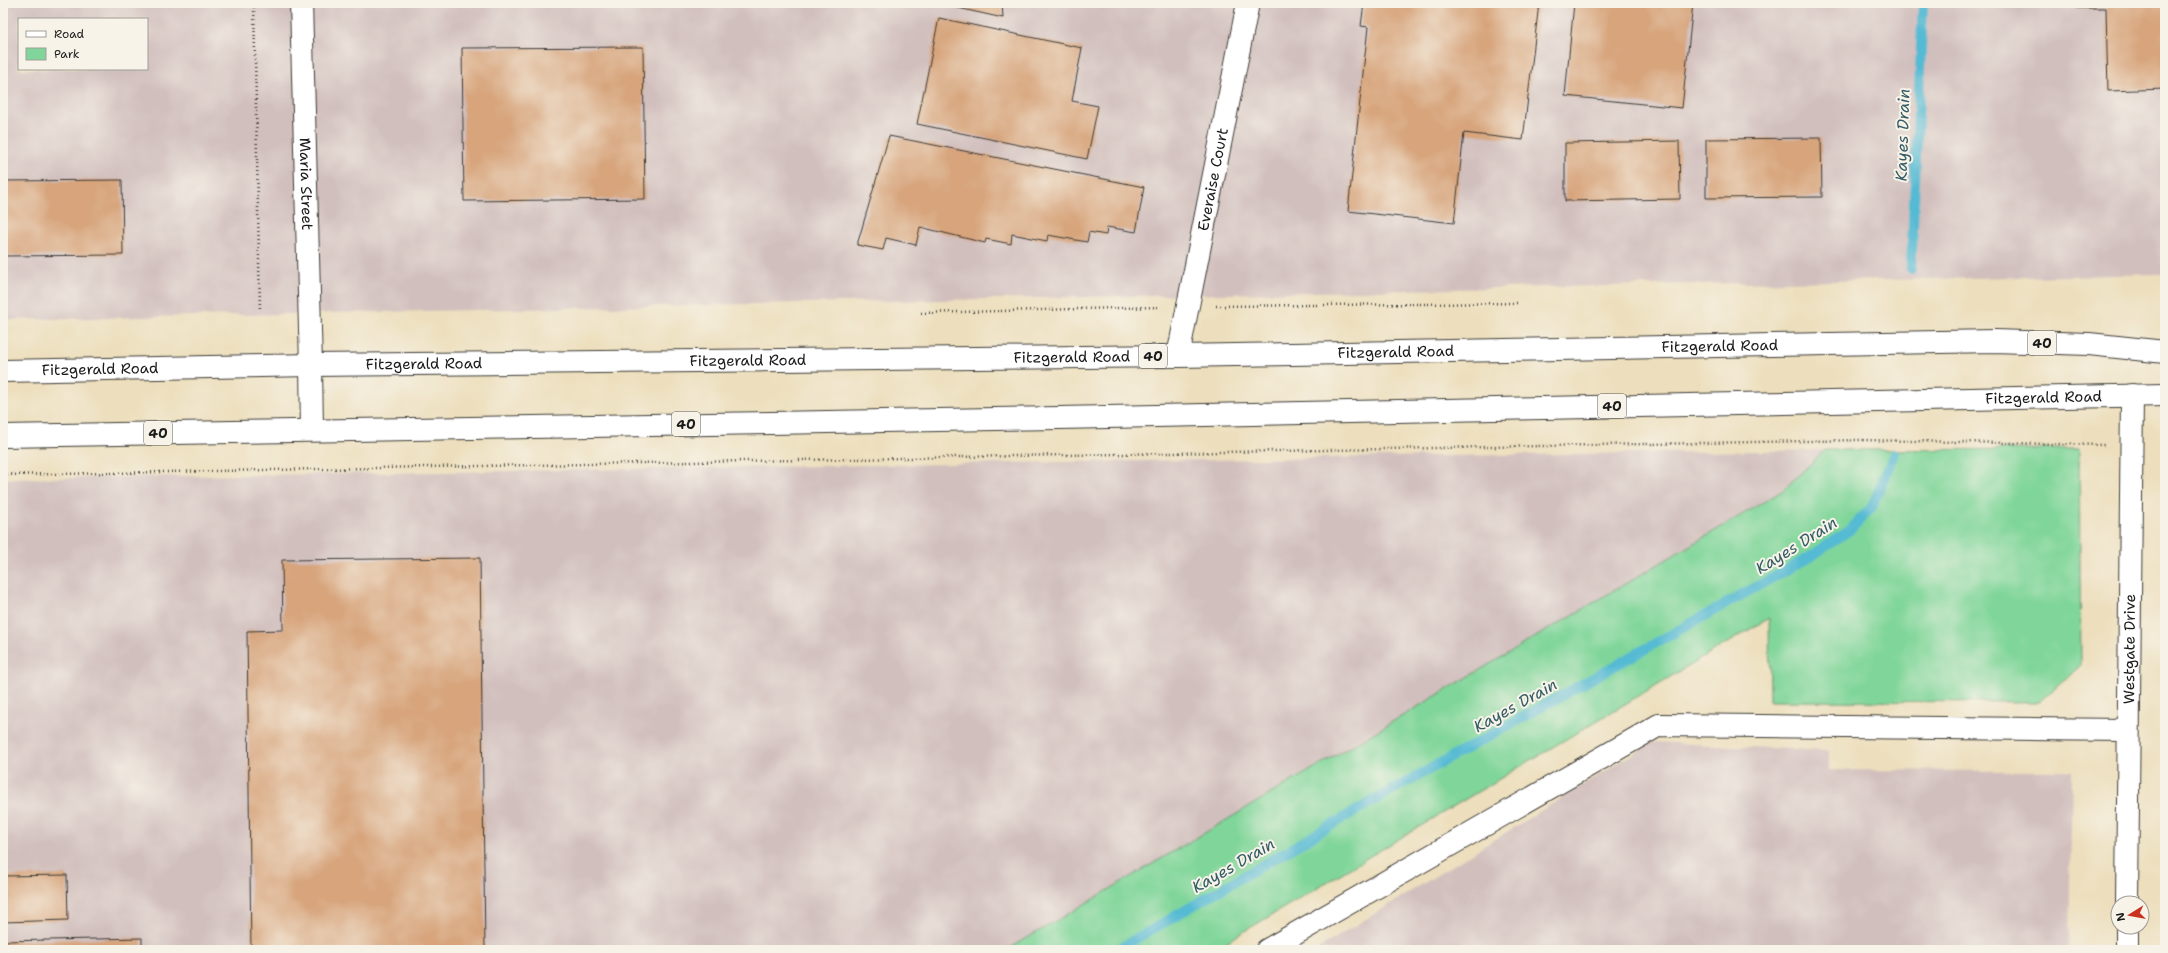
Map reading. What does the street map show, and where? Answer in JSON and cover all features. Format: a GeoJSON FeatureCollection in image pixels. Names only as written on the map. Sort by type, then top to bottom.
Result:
{"type":"FeatureCollection","features":[{"type":"Feature","properties":{"kind":"main road","name":"Maria Street"},"geometry":{"type":"LineString","coordinates":[[301,3],[312,430]]}},
{"type":"Feature","properties":{"kind":"main road","name":"Everaise Court"},"geometry":{"type":"LineString","coordinates":[[1178,356],[1186,307],[1248,3]]}},
{"type":"Feature","properties":{"kind":"main road","name":"Fitzgerald Road"},"geometry":{"type":"LineString","coordinates":[[3,371],[311,365],[1178,356],[1995,341],[2089,344],[2165,352]]}},
{"type":"Feature","properties":{"kind":"main road","name":"Westgate Drive"},"geometry":{"type":"LineString","coordinates":[[2127,895],[2132,395]]}},
{"type":"Feature","properties":{"kind":"main road","name":"Fitzgerald Road"},"geometry":{"type":"LineString","coordinates":[[3,436],[1067,418],[2165,395]]}},
{"type":"Feature","properties":{"kind":"main road"},"geometry":{"type":"LineString","coordinates":[[1267,950],[1659,725],[2128,730]]}},
{"type":"Feature","properties":{"kind":"main road"},"geometry":{"type":"LineString","coordinates":[[2127,935],[2127,950]]}},
{"type":"Feature","properties":{"kind":"path"},"geometry":{"type":"LineString","coordinates":[[254,3],[260,311]]}},
{"type":"Feature","properties":{"kind":"path"},"geometry":{"type":"LineString","coordinates":[[921,313],[1186,307],[1519,303]]}},
{"type":"Feature","properties":{"kind":"path"},"geometry":{"type":"LineString","coordinates":[[3,475],[1861,440],[2131,445]]}},
{"type":"Feature","properties":{"kind":"shaded area"},"geometry":{"type":"Polygon","coordinates":[[[3,3],[2165,3],[2165,274],[3,320],[3,3]]]}},
{"type":"Feature","properties":{"kind":"shaded area"},"geometry":{"type":"Polygon","coordinates":[[[1825,450],[1782,491],[1007,950],[3,950],[3,479],[1825,450]]]}},
{"type":"Feature","properties":{"kind":"shaded area"},"geometry":{"type":"Polygon","coordinates":[[[1652,742],[1829,751],[1829,770],[2072,771],[2069,950],[1316,950],[1652,742]]]}},
{"type":"Feature","properties":{"kind":"green space"},"geometry":{"type":"Polygon","coordinates":[[[2079,449],[2081,665],[2040,702],[1770,701],[1769,618],[1213,950],[1007,950],[1782,491],[1825,450],[2079,449]]]}},
{"type":"Feature","properties":{"kind":"building"},"geometry":{"type":"Polygon","coordinates":[[[1002,3],[1003,18],[940,4],[1002,3]]]}},
{"type":"Feature","properties":{"kind":"building"},"geometry":{"type":"Polygon","coordinates":[[[1364,3],[1539,3],[1523,140],[1464,133],[1454,223],[1348,211],[1368,27],[1361,26],[1364,3]]]}},
{"type":"Feature","properties":{"kind":"building"},"geometry":{"type":"Polygon","coordinates":[[[1574,3],[1693,3],[1682,108],[1565,96],[1574,3]]]}},
{"type":"Feature","properties":{"kind":"building"},"geometry":{"type":"Polygon","coordinates":[[[2077,3],[2165,3],[2165,89],[2108,91],[2106,8],[2077,8],[2077,3]]]}},
{"type":"Feature","properties":{"kind":"building"},"geometry":{"type":"Polygon","coordinates":[[[939,18],[1082,48],[1072,101],[1098,106],[1087,159],[917,124],[939,18]]]}},
{"type":"Feature","properties":{"kind":"building"},"geometry":{"type":"Polygon","coordinates":[[[643,47],[645,199],[464,201],[462,48],[643,47]]]}},
{"type":"Feature","properties":{"kind":"building"},"geometry":{"type":"Polygon","coordinates":[[[889,136],[1144,187],[1136,232],[1107,227],[1106,235],[1089,232],[1087,242],[1048,235],[1047,241],[1012,234],[1011,244],[986,239],[985,243],[920,227],[916,245],[886,238],[883,250],[857,245],[889,136]]]}},
{"type":"Feature","properties":{"kind":"building"},"geometry":{"type":"Polygon","coordinates":[[[1821,138],[1822,197],[1706,198],[1706,139],[1821,138]]]}},
{"type":"Feature","properties":{"kind":"building"},"geometry":{"type":"Polygon","coordinates":[[[1679,141],[1680,199],[1565,201],[1565,143],[1679,141]]]}},
{"type":"Feature","properties":{"kind":"building"},"geometry":{"type":"Polygon","coordinates":[[[122,180],[123,255],[3,256],[3,181],[122,180]]]}},
{"type":"Feature","properties":{"kind":"building"},"geometry":{"type":"Polygon","coordinates":[[[480,558],[485,950],[251,950],[247,631],[283,630],[282,560],[480,558]]]}},
{"type":"Feature","properties":{"kind":"building"},"geometry":{"type":"Polygon","coordinates":[[[67,875],[68,920],[3,922],[3,876],[67,875]]]}},
{"type":"Feature","properties":{"kind":"building"},"geometry":{"type":"Polygon","coordinates":[[[142,938],[142,950],[3,950],[3,941],[142,938]]]}},
{"type":"Feature","properties":{"kind":"waterway","name":"Kayes Drain"},"geometry":{"type":"LineString","coordinates":[[1911,269],[1923,3]]}},
{"type":"Feature","properties":{"kind":"waterway","name":"Kayes Drain"},"geometry":{"type":"LineString","coordinates":[[1117,950],[1378,798],[1810,557],[1851,529],[1872,507],[1894,454]]}}]}
